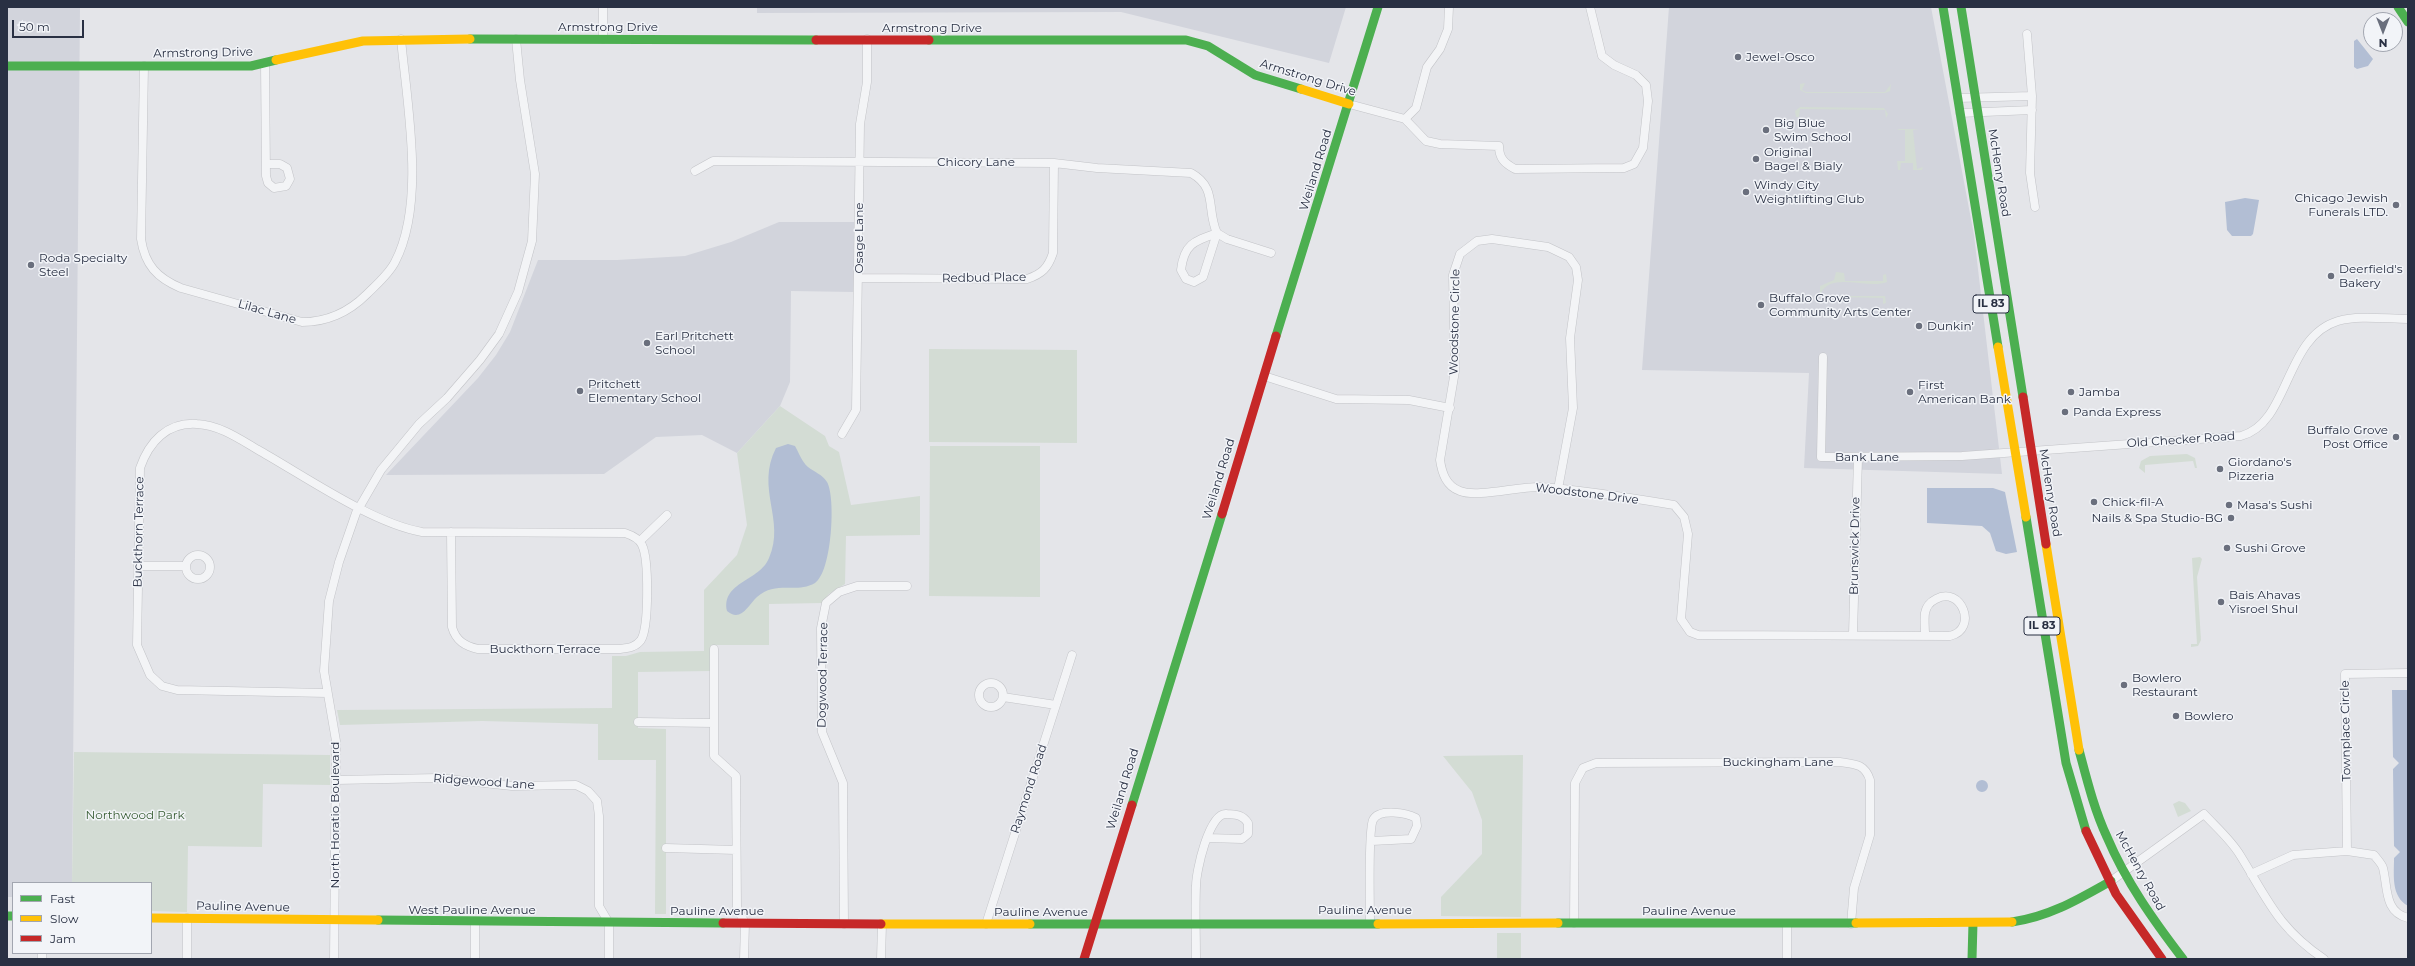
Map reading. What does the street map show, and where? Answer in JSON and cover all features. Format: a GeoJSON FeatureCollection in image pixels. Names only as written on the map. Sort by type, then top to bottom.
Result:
{"type":"FeatureCollection","features":[{"type":"Feature","properties":{"kind":"street"},"geometry":{"type":"LineString","coordinates":[[603,7],[603,39]]}},
{"type":"Feature","properties":{"kind":"street","name":"Weiland Road"},"geometry":{"type":"LineString","coordinates":[[1084,959],[1378,7]]}},
{"type":"Feature","properties":{"kind":"street"},"geometry":{"type":"LineString","coordinates":[[1449,7],[1448,30],[1440,49],[1426,66],[1416,108],[1405,119],[1426,141],[1440,144],[1499,146],[1499,155],[1504,163],[1515,169],[1613,170],[1634,164],[1643,148],[1648,101],[1646,86],[1636,75],[1614,65],[1602,56],[1590,7]]}},
{"type":"Feature","properties":{"kind":"street","name":"IL 83"},"geometry":{"type":"LineString","coordinates":[[1943,7],[2066,763],[2084,823],[2111,881],[2147,940],[2162,959]]}},
{"type":"Feature","properties":{"kind":"street","name":"McHenry Road"},"geometry":{"type":"LineString","coordinates":[[1961,7],[2078,747],[2100,819],[2112,848],[2147,912],[2183,959]]}},
{"type":"Feature","properties":{"kind":"street"},"geometry":{"type":"LineString","coordinates":[[2398,7],[2408,22]]}},
{"type":"Feature","properties":{"kind":"street"},"geometry":{"type":"LineString","coordinates":[[2027,34],[2032,96],[2030,174],[2035,207]]}},
{"type":"Feature","properties":{"kind":"street","name":"Armstrong Drive"},"geometry":{"type":"LineString","coordinates":[[7,66],[251,66],[337,44],[359,40],[401,39],[1186,40],[1208,46],[1255,75],[1349,104],[1405,119]]}},
{"type":"Feature","properties":{"kind":"street","name":"Lilac Lane"},"geometry":{"type":"LineString","coordinates":[[144,66],[141,239],[143,254],[149,265],[166,281],[181,288],[302,322],[312,322],[328,320],[360,300],[394,263],[404,237],[412,192],[401,39]]}},
{"type":"Feature","properties":{"kind":"street","name":"North Horatio Boulevard"},"geometry":{"type":"LineString","coordinates":[[334,959],[336,741],[324,671],[329,601],[338,562],[360,507],[381,470],[419,424],[448,398],[489,347],[499,334],[518,292],[532,241],[536,180],[516,39]]}},
{"type":"Feature","properties":{"kind":"street","name":"Osage Lane"},"geometry":{"type":"LineString","coordinates":[[842,434],[856,410],[855,350],[859,278],[860,124],[867,82],[867,40]]}},
{"type":"Feature","properties":{"kind":"street"},"geometry":{"type":"LineString","coordinates":[[265,63],[266,164]]}},
{"type":"Feature","properties":{"kind":"street"},"geometry":{"type":"LineString","coordinates":[[1958,98],[2032,96]]}},
{"type":"Feature","properties":{"kind":"street"},"geometry":{"type":"LineString","coordinates":[[1960,113],[1978,114],[2032,110]]}},
{"type":"Feature","properties":{"kind":"street","name":"Chicory Lane"},"geometry":{"type":"LineString","coordinates":[[695,171],[713,161],[1054,163],[1097,168],[1191,173],[1199,177],[1210,194],[1211,213],[1217,233]]}},
{"type":"Feature","properties":{"kind":"street","name":"Redbud Place"},"geometry":{"type":"LineString","coordinates":[[859,278],[1027,279],[1039,275],[1049,265],[1053,253],[1054,163]]}},
{"type":"Feature","properties":{"kind":"street"},"geometry":{"type":"LineString","coordinates":[[1217,233],[1203,277],[1194,282],[1186,279],[1181,270],[1188,246],[1198,240],[1217,233]]}},
{"type":"Feature","properties":{"kind":"street"},"geometry":{"type":"LineString","coordinates":[[1217,233],[1227,239],[1271,253]]}},
{"type":"Feature","properties":{"kind":"street","name":"Woodstone Circle"},"geometry":{"type":"LineString","coordinates":[[1450,408],[1455,371],[1453,275],[1460,254],[1477,241],[1492,240],[1548,247],[1569,257],[1576,268],[1578,280],[1570,338],[1574,394],[1558,489]]}},
{"type":"Feature","properties":{"kind":"street","name":"Old Checker Road"},"geometry":{"type":"LineString","coordinates":[[2015,452],[2241,436],[2251,434],[2259,428],[2271,413],[2289,374],[2304,350],[2316,335],[2328,326],[2338,321],[2354,319],[2408,319]]}},
{"type":"Feature","properties":{"kind":"street","name":"Bank Lane"},"geometry":{"type":"LineString","coordinates":[[1823,357],[1821,457],[1858,458],[1962,456],[2015,452]]}},
{"type":"Feature","properties":{"kind":"street"},"geometry":{"type":"LineString","coordinates":[[1264,376],[1336,399],[1409,400],[1450,408]]}},
{"type":"Feature","properties":{"kind":"street","name":"Woodstone Drive"},"geometry":{"type":"LineString","coordinates":[[1450,408],[1440,460],[1442,472],[1454,488],[1462,492],[1475,493],[1518,488],[1558,489],[1674,505],[1684,518],[1688,534],[1681,619],[1690,632],[1698,635],[1853,634]]}},
{"type":"Feature","properties":{"kind":"street","name":"Buckthorn Terrace"},"geometry":{"type":"LineString","coordinates":[[327,693],[177,690],[162,686],[150,676],[137,645],[140,468],[146,453],[155,440],[166,430],[181,425],[196,423],[218,428],[360,507],[406,529],[422,532],[451,532],[625,533],[640,541],[646,556],[646,628],[641,640],[633,647],[619,649],[478,649],[460,642],[454,636],[452,627],[451,532]]}},
{"type":"Feature","properties":{"kind":"street","name":"Brunswick Drive"},"geometry":{"type":"LineString","coordinates":[[1853,634],[1858,458]]}},
{"type":"Feature","properties":{"kind":"street"},"geometry":{"type":"LineString","coordinates":[[640,541],[667,515]]}},
{"type":"Feature","properties":{"kind":"street"},"geometry":{"type":"LineString","coordinates":[[138,566],[186,566]]}},
{"type":"Feature","properties":{"kind":"street","name":"Dogwood Terrace"},"geometry":{"type":"LineString","coordinates":[[844,924],[843,782],[822,732],[821,628],[826,603],[839,592],[857,586],[907,586]]}},
{"type":"Feature","properties":{"kind":"street"},"geometry":{"type":"LineString","coordinates":[[1853,634],[1925,635],[1955,634],[1960,630],[1966,618],[1962,606],[1951,597],[1938,598],[1932,601],[1925,613],[1925,635]]}},
{"type":"Feature","properties":{"kind":"street"},"geometry":{"type":"LineString","coordinates":[[714,649],[714,756],[736,776],[737,908],[745,923],[744,959]]}},
{"type":"Feature","properties":{"kind":"street","name":"Raymond Road"},"geometry":{"type":"LineString","coordinates":[[986,924],[1072,655]]}},
{"type":"Feature","properties":{"kind":"street","name":"Townplace Circle"},"geometry":{"type":"LineString","coordinates":[[2347,851],[2345,674],[2408,673]]}},
{"type":"Feature","properties":{"kind":"street"},"geometry":{"type":"LineString","coordinates":[[1003,697],[1056,705]]}},
{"type":"Feature","properties":{"kind":"street"},"geometry":{"type":"LineString","coordinates":[[638,722],[714,723]]}},
{"type":"Feature","properties":{"kind":"street","name":"Buckingham Lane"},"geometry":{"type":"LineString","coordinates":[[1574,923],[1574,783],[1583,768],[1596,763],[1840,762],[1858,764],[1867,771],[1870,780],[1870,835],[1854,888],[1851,924]]}},
{"type":"Feature","properties":{"kind":"street","name":"Ridgewood Lane"},"geometry":{"type":"LineString","coordinates":[[336,780],[438,778],[512,786],[576,785],[588,791],[597,802],[599,816],[599,906],[609,923]]}},
{"type":"Feature","properties":{"kind":"street"},"geometry":{"type":"LineString","coordinates":[[1370,922],[1372,841],[1373,821],[1376,816],[1384,813],[1410,814],[1416,818],[1417,826],[1411,839],[1372,841]]}},
{"type":"Feature","properties":{"kind":"street"},"geometry":{"type":"LineString","coordinates":[[1196,959],[1196,884],[1207,838],[1214,820],[1223,814],[1238,815],[1248,823],[1248,834],[1242,839],[1207,838]]}},
{"type":"Feature","properties":{"kind":"street"},"geometry":{"type":"LineString","coordinates":[[2111,881],[2204,814],[2240,854],[2270,908],[2303,945],[2324,959]]}},
{"type":"Feature","properties":{"kind":"street"},"geometry":{"type":"LineString","coordinates":[[666,848],[736,850]]}},
{"type":"Feature","properties":{"kind":"street"},"geometry":{"type":"LineString","coordinates":[[2250,874],[2293,855],[2347,851],[2374,855],[2383,867],[2389,902],[2395,912],[2408,918]]}},
{"type":"Feature","properties":{"kind":"street","name":"Pauline Avenue"},"geometry":{"type":"LineString","coordinates":[[609,923],[2007,923],[2041,918],[2064,908],[2111,881]]}},
{"type":"Feature","properties":{"kind":"street","name":"Pauline Avenue"},"geometry":{"type":"LineString","coordinates":[[152,918],[334,921]]}},
{"type":"Feature","properties":{"kind":"street"},"geometry":{"type":"LineString","coordinates":[[187,959],[188,918]]}},
{"type":"Feature","properties":{"kind":"street","name":"West Pauline Avenue"},"geometry":{"type":"LineString","coordinates":[[334,921],[609,923]]}},
{"type":"Feature","properties":{"kind":"street"},"geometry":{"type":"LineString","coordinates":[[475,922],[475,959]]}},
{"type":"Feature","properties":{"kind":"street"},"geometry":{"type":"LineString","coordinates":[[609,923],[609,959]]}},
{"type":"Feature","properties":{"kind":"street"},"geometry":{"type":"LineString","coordinates":[[1972,959],[1973,923]]}},
{"type":"Feature","properties":{"kind":"street"},"geometry":{"type":"LineString","coordinates":[[881,959],[882,924]]}},
{"type":"Feature","properties":{"kind":"street"},"geometry":{"type":"LineString","coordinates":[[1787,924],[1787,959]]}},
{"type":"Feature","properties":{"kind":"shaded area"},"geometry":{"type":"Polygon","coordinates":[[[7,7],[80,7],[72,882],[12,882],[12,897],[7,897],[7,7]]]}},
{"type":"Feature","properties":{"kind":"shaded area"},"geometry":{"type":"Polygon","coordinates":[[[757,7],[1346,7],[1329,63],[1121,12],[757,13],[757,7]]]}},
{"type":"Feature","properties":{"kind":"shaded area"},"geometry":{"type":"Polygon","coordinates":[[[1669,7],[1931,7],[1974,235],[2002,474],[1804,468],[1809,373],[1642,370],[1669,7]]]}},
{"type":"Feature","properties":{"kind":"shaded area","name":"Earl Pritchett School"},"geometry":{"type":"Polygon","coordinates":[[[779,222],[855,222],[854,292],[791,291],[790,382],[780,406],[737,453],[702,435],[656,437],[604,474],[386,475],[478,378],[496,355],[510,332],[538,260],[617,260],[685,256],[731,242],[779,222]]]}},
{"type":"Feature","properties":{"kind":"green space"},"geometry":{"type":"Polygon","coordinates":[[[1805,83],[1802,90],[1806,92],[1885,92],[1891,84],[1890,91],[1885,93],[1806,93],[1800,90],[1800,84],[1805,83]]]}},
{"type":"Feature","properties":{"kind":"green space"},"geometry":{"type":"Polygon","coordinates":[[[1800,107],[1884,108],[1888,114],[1886,118],[1885,110],[1800,109],[1799,117],[1796,117],[1795,111],[1800,107]]]}},
{"type":"Feature","properties":{"kind":"green space"},"geometry":{"type":"Polygon","coordinates":[[[1919,129],[1913,130],[1917,169],[1923,167],[1922,170],[1913,170],[1913,163],[1901,163],[1900,170],[1898,170],[1897,161],[1905,161],[1905,130],[1897,130],[1919,129]]]}},
{"type":"Feature","properties":{"kind":"green space"},"geometry":{"type":"Polygon","coordinates":[[[1836,272],[1844,273],[1845,281],[1883,281],[1883,275],[1886,274],[1887,282],[1870,284],[1840,282],[1825,288],[1820,295],[1820,286],[1834,280],[1836,272]]]}},
{"type":"Feature","properties":{"kind":"green space"},"geometry":{"type":"Polygon","coordinates":[[[1835,296],[1885,296],[1886,303],[1883,304],[1883,298],[1836,297],[1834,304],[1835,296]]]}},
{"type":"Feature","properties":{"kind":"green space"},"geometry":{"type":"Polygon","coordinates":[[[929,349],[1077,350],[1077,443],[929,442],[929,349]]]}},
{"type":"Feature","properties":{"kind":"green space"},"geometry":{"type":"Polygon","coordinates":[[[780,406],[825,436],[829,446],[839,452],[851,505],[920,496],[920,535],[846,536],[845,584],[829,594],[822,603],[769,604],[769,645],[711,645],[711,671],[638,672],[638,728],[666,729],[666,914],[655,914],[656,760],[598,760],[598,724],[482,721],[340,725],[337,710],[612,708],[612,656],[626,656],[640,652],[704,651],[704,590],[737,555],[747,525],[737,453],[780,406]]]}},
{"type":"Feature","properties":{"kind":"green space"},"geometry":{"type":"Polygon","coordinates":[[[930,446],[1040,446],[1040,597],[929,596],[930,446]]]}},
{"type":"Feature","properties":{"kind":"green space"},"geometry":{"type":"Polygon","coordinates":[[[2187,454],[2195,458],[2197,468],[2195,468],[2193,461],[2145,465],[2145,473],[2139,468],[2141,461],[2150,456],[2187,454]]]}},
{"type":"Feature","properties":{"kind":"green space"},"geometry":{"type":"Polygon","coordinates":[[[2200,557],[2202,559],[2197,577],[2201,640],[2198,646],[2191,647],[2191,644],[2197,644],[2192,558],[2200,557]]]}},
{"type":"Feature","properties":{"kind":"green space","name":"Northwood Park"},"geometry":{"type":"Polygon","coordinates":[[[74,752],[330,755],[330,785],[263,784],[262,847],[188,846],[187,912],[152,911],[152,882],[72,882],[74,752]]]}},
{"type":"Feature","properties":{"kind":"green space"},"geometry":{"type":"Polygon","coordinates":[[[1523,755],[1521,917],[1441,916],[1441,897],[1482,854],[1482,820],[1472,792],[1443,756],[1523,755]]]}},
{"type":"Feature","properties":{"kind":"green space"},"geometry":{"type":"Polygon","coordinates":[[[2179,801],[2185,803],[2191,811],[2178,817],[2173,804],[2179,801]]]}},
{"type":"Feature","properties":{"kind":"green space"},"geometry":{"type":"Polygon","coordinates":[[[1497,933],[1521,933],[1521,959],[1497,959],[1497,933]]]}},
{"type":"Feature","properties":{"kind":"water"},"geometry":{"type":"Polygon","coordinates":[[[2357,39],[2363,46],[2363,52],[2367,52],[2373,59],[2368,66],[2357,69],[2354,67],[2354,41],[2357,39]]]}},
{"type":"Feature","properties":{"kind":"water"},"geometry":{"type":"Polygon","coordinates":[[[2245,198],[2259,200],[2253,234],[2251,236],[2232,236],[2227,230],[2225,202],[2245,198]]]}},
{"type":"Feature","properties":{"kind":"water"},"geometry":{"type":"Polygon","coordinates":[[[788,444],[795,446],[804,463],[825,479],[830,490],[832,518],[831,534],[825,565],[821,576],[815,583],[801,587],[771,589],[757,597],[744,612],[736,615],[732,614],[727,611],[727,601],[730,594],[742,582],[758,572],[769,558],[773,544],[774,531],[768,477],[770,463],[776,448],[788,444]]]}},
{"type":"Feature","properties":{"kind":"water"},"geometry":{"type":"Polygon","coordinates":[[[1927,488],[1993,488],[2005,492],[2017,552],[2006,554],[1996,551],[1990,533],[1982,526],[1927,523],[1927,488]]]}},
{"type":"Feature","properties":{"kind":"water"},"geometry":{"type":"Polygon","coordinates":[[[2392,690],[2408,690],[2408,906],[2399,897],[2396,891],[2394,878],[2394,858],[2400,852],[2394,846],[2393,769],[2399,763],[2393,757],[2392,690]]]}},
{"type":"Feature","properties":{"kind":"water"},"geometry":{"type":"Polygon","coordinates":[[[1980,780],[1984,780],[1988,786],[1984,792],[1980,792],[1976,788],[1976,784],[1980,780]]]}},
{"type":"Feature","properties":{"kind":"traffic: fast"},"geometry":{"type":"LineString","coordinates":[[1276,336],[1378,7]]}},
{"type":"Feature","properties":{"kind":"traffic: fast"},"geometry":{"type":"LineString","coordinates":[[1943,7],[1998,347]]}},
{"type":"Feature","properties":{"kind":"traffic: fast"},"geometry":{"type":"LineString","coordinates":[[1961,7],[2023,397]]}},
{"type":"Feature","properties":{"kind":"traffic: fast"},"geometry":{"type":"LineString","coordinates":[[2398,7],[2408,22]]}},
{"type":"Feature","properties":{"kind":"traffic: fast"},"geometry":{"type":"LineString","coordinates":[[470,39],[816,40]]}},
{"type":"Feature","properties":{"kind":"traffic: fast"},"geometry":{"type":"LineString","coordinates":[[929,40],[1186,40],[1208,46],[1255,75],[1301,89]]}},
{"type":"Feature","properties":{"kind":"traffic: fast"},"geometry":{"type":"LineString","coordinates":[[7,66],[251,66],[276,60]]}},
{"type":"Feature","properties":{"kind":"traffic: fast"},"geometry":{"type":"LineString","coordinates":[[1132,805],[1222,514]]}},
{"type":"Feature","properties":{"kind":"traffic: fast"},"geometry":{"type":"LineString","coordinates":[[2026,517],[2066,763],[2086,831]]}},
{"type":"Feature","properties":{"kind":"traffic: fast"},"geometry":{"type":"LineString","coordinates":[[2079,750],[2102,826],[2115,854],[2141,901],[2183,959]]}},
{"type":"Feature","properties":{"kind":"traffic: fast"},"geometry":{"type":"LineString","coordinates":[[2012,922],[2026,920],[2051,912],[2075,901],[2111,881]]}},
{"type":"Feature","properties":{"kind":"traffic: fast"},"geometry":{"type":"LineString","coordinates":[[7,916],[12,916]]}},
{"type":"Feature","properties":{"kind":"traffic: fast"},"geometry":{"type":"LineString","coordinates":[[378,920],[723,923]]}},
{"type":"Feature","properties":{"kind":"traffic: fast"},"geometry":{"type":"LineString","coordinates":[[1558,923],[1856,923]]}},
{"type":"Feature","properties":{"kind":"traffic: fast"},"geometry":{"type":"LineString","coordinates":[[1972,959],[1973,923]]}},
{"type":"Feature","properties":{"kind":"traffic: fast"},"geometry":{"type":"LineString","coordinates":[[1030,924],[1378,924]]}},
{"type":"Feature","properties":{"kind":"traffic: slow"},"geometry":{"type":"LineString","coordinates":[[276,60],[363,41],[470,39]]}},
{"type":"Feature","properties":{"kind":"traffic: slow"},"geometry":{"type":"LineString","coordinates":[[1301,89],[1349,104]]}},
{"type":"Feature","properties":{"kind":"traffic: slow"},"geometry":{"type":"LineString","coordinates":[[1998,347],[2026,517]]}},
{"type":"Feature","properties":{"kind":"traffic: slow"},"geometry":{"type":"LineString","coordinates":[[2046,544],[2079,750]]}},
{"type":"Feature","properties":{"kind":"traffic: slow"},"geometry":{"type":"LineString","coordinates":[[152,918],[378,920]]}},
{"type":"Feature","properties":{"kind":"traffic: slow"},"geometry":{"type":"LineString","coordinates":[[1856,923],[2012,922]]}},
{"type":"Feature","properties":{"kind":"traffic: slow"},"geometry":{"type":"LineString","coordinates":[[1378,924],[1558,923]]}},
{"type":"Feature","properties":{"kind":"traffic: slow"},"geometry":{"type":"LineString","coordinates":[[881,924],[1030,924]]}},
{"type":"Feature","properties":{"kind":"traffic: jam"},"geometry":{"type":"LineString","coordinates":[[816,40],[929,40]]}},
{"type":"Feature","properties":{"kind":"traffic: jam"},"geometry":{"type":"LineString","coordinates":[[1222,514],[1276,336]]}},
{"type":"Feature","properties":{"kind":"traffic: jam"},"geometry":{"type":"LineString","coordinates":[[2023,397],[2046,544]]}},
{"type":"Feature","properties":{"kind":"traffic: jam"},"geometry":{"type":"LineString","coordinates":[[1084,959],[1132,805]]}},
{"type":"Feature","properties":{"kind":"traffic: jam"},"geometry":{"type":"LineString","coordinates":[[2086,831],[2116,894],[2162,959]]}},
{"type":"Feature","properties":{"kind":"traffic: jam"},"geometry":{"type":"LineString","coordinates":[[723,923],[881,924]]}},
{"type":"Feature","properties":{"kind":"place","name":"Jewel-Osco"},"geometry":{"type":"Point","coordinates":[1738,57]}},
{"type":"Feature","properties":{"kind":"place","name":"Big Blue Swim School"},"geometry":{"type":"Point","coordinates":[1766,130]}},
{"type":"Feature","properties":{"kind":"place","name":"Original Bagel & Bialy"},"geometry":{"type":"Point","coordinates":[1756,159]}},
{"type":"Feature","properties":{"kind":"place","name":"Windy City Weightlifting Club"},"geometry":{"type":"Point","coordinates":[1746,192]}},
{"type":"Feature","properties":{"kind":"place","name":"Chicago Jewish Funerals LTD."},"geometry":{"type":"Point","coordinates":[2396,205]}},
{"type":"Feature","properties":{"kind":"place","name":"Roda Specialty Steel"},"geometry":{"type":"Point","coordinates":[31,265]}},
{"type":"Feature","properties":{"kind":"place","name":"Deerfield's Bakery"},"geometry":{"type":"Point","coordinates":[2331,276]}},
{"type":"Feature","properties":{"kind":"place","name":"Buffalo Grove Community Arts Center"},"geometry":{"type":"Point","coordinates":[1761,305]}},
{"type":"Feature","properties":{"kind":"place","name":"Dunkin'"},"geometry":{"type":"Point","coordinates":[1919,326]}},
{"type":"Feature","properties":{"kind":"place","name":"Earl Pritchett School"},"geometry":{"type":"Point","coordinates":[647,343]}},
{"type":"Feature","properties":{"kind":"place","name":"Pritchett Elementary School"},"geometry":{"type":"Point","coordinates":[580,391]}},
{"type":"Feature","properties":{"kind":"place","name":"First American Bank"},"geometry":{"type":"Point","coordinates":[1910,392]}},
{"type":"Feature","properties":{"kind":"place","name":"Jamba"},"geometry":{"type":"Point","coordinates":[2071,392]}},
{"type":"Feature","properties":{"kind":"place","name":"Panda Express"},"geometry":{"type":"Point","coordinates":[2065,412]}},
{"type":"Feature","properties":{"kind":"place","name":"Buffalo Grove Post Office"},"geometry":{"type":"Point","coordinates":[2396,437]}},
{"type":"Feature","properties":{"kind":"place","name":"Giordano's Pizzeria"},"geometry":{"type":"Point","coordinates":[2220,469]}},
{"type":"Feature","properties":{"kind":"place","name":"Chick-fil-A"},"geometry":{"type":"Point","coordinates":[2094,502]}},
{"type":"Feature","properties":{"kind":"place","name":"Masa's Sushi"},"geometry":{"type":"Point","coordinates":[2229,505]}},
{"type":"Feature","properties":{"kind":"place","name":"Nails & Spa Studio-BG"},"geometry":{"type":"Point","coordinates":[2231,518]}},
{"type":"Feature","properties":{"kind":"place","name":"Sushi Grove"},"geometry":{"type":"Point","coordinates":[2227,548]}},
{"type":"Feature","properties":{"kind":"place","name":"Bais Ahavas Yisroel Shul"},"geometry":{"type":"Point","coordinates":[2221,602]}},
{"type":"Feature","properties":{"kind":"place","name":"Bowlero Restaurant"},"geometry":{"type":"Point","coordinates":[2124,685]}},
{"type":"Feature","properties":{"kind":"place","name":"Bowlero"},"geometry":{"type":"Point","coordinates":[2176,716]}}]}
